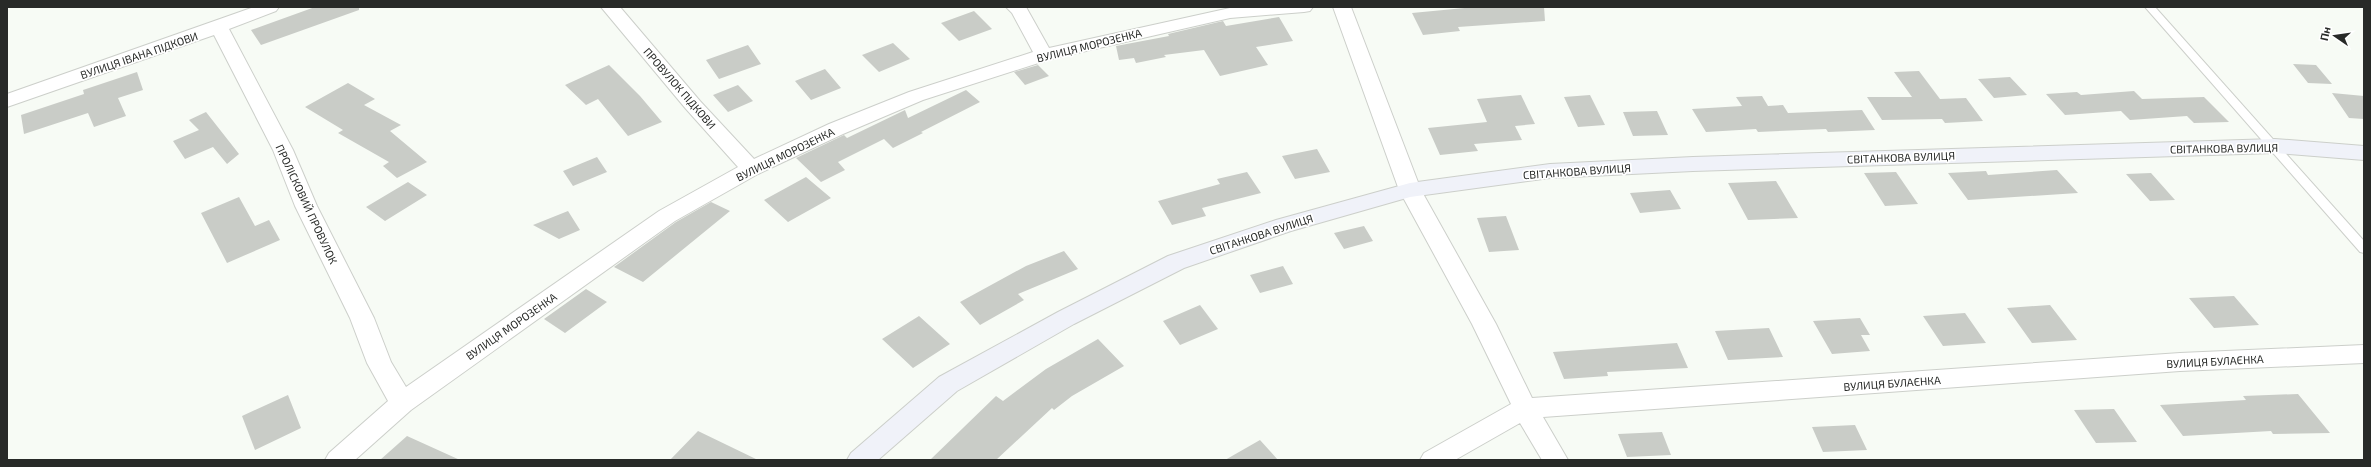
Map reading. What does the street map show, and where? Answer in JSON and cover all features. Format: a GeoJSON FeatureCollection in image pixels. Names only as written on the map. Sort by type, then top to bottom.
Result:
{"type":"FeatureCollection","features":[{"type":"Feature","properties":{"kind":"street","name":"ВУЛИЦЯ ІВАНА ПІДКОВИ"},"geometry":{"type":"LineString","coordinates":[[7,101],[219,27],[270,7]]}},
{"type":"Feature","properties":{"kind":"street","name":"ПРОВУЛОК ПІДКОВИ"},"geometry":{"type":"LineString","coordinates":[[610,7],[693,105],[751,169]]}},
{"type":"Feature","properties":{"kind":"street"},"geometry":{"type":"LineString","coordinates":[[1015,7],[1019,10],[1044,55]]}},
{"type":"Feature","properties":{"kind":"street","name":"ВУЛИЦЯ МОРОЗЕНКА"},"geometry":{"type":"LineString","coordinates":[[338,460],[402,403],[667,216],[751,169],[836,129],[916,96],[1044,55],[1112,38],[1230,13],[1304,7]]}},
{"type":"Feature","properties":{"kind":"street"},"geometry":{"type":"LineString","coordinates":[[1342,7],[1410,190],[1484,324],[1525,408],[1555,460]]}},
{"type":"Feature","properties":{"kind":"street","name":"ПРОЛІСКОВИЙ ПРОВУЛОК"},"geometry":{"type":"LineString","coordinates":[[219,27],[283,150],[306,206],[362,318],[379,363],[402,403]]}},
{"type":"Feature","properties":{"kind":"street","name":"СВІТАНКОВА ВУЛИЦЯ"},"geometry":{"type":"LineString","coordinates":[[860,460],[948,384],[1066,318],[1176,262],[1284,225],[1410,190],[1550,171],[1685,164],[2275,146],[2364,153]]}},
{"type":"Feature","properties":{"kind":"street","name":"ВУЛИЦЯ БУЛАЄНКА"},"geometry":{"type":"LineString","coordinates":[[1433,460],[1525,408],[2180,362],[2364,354]]}},
{"type":"Feature","properties":{"kind":"lane"},"geometry":{"type":"LineString","coordinates":[[2150,7],[2275,146],[2364,249]]}},
{"type":"Feature","properties":{"kind":"building"},"geometry":{"type":"Polygon","coordinates":[[[315,7],[359,7],[359,10],[261,45],[251,30],[315,7]]]}},
{"type":"Feature","properties":{"kind":"building"},"geometry":{"type":"Polygon","coordinates":[[[1475,7],[1544,7],[1545,21],[1458,27],[1460,31],[1423,35],[1412,13],[1475,7]]]}},
{"type":"Feature","properties":{"kind":"building"},"geometry":{"type":"Polygon","coordinates":[[[974,11],[992,29],[959,41],[941,23],[974,11]]]}},
{"type":"Feature","properties":{"kind":"building"},"geometry":{"type":"Polygon","coordinates":[[[1279,17],[1293,41],[1256,47],[1268,65],[1220,76],[1204,50],[1164,55],[1166,57],[1136,63],[1134,58],[1119,60],[1116,46],[1169,36],[1168,34],[1223,21],[1226,26],[1279,17]]]}},
{"type":"Feature","properties":{"kind":"building"},"geometry":{"type":"Polygon","coordinates":[[[893,43],[910,59],[879,72],[862,55],[893,43]]]}},
{"type":"Feature","properties":{"kind":"building"},"geometry":{"type":"Polygon","coordinates":[[[748,45],[761,64],[719,79],[706,60],[748,45]]]}},
{"type":"Feature","properties":{"kind":"building"},"geometry":{"type":"Polygon","coordinates":[[[2293,64],[2316,65],[2332,84],[2308,83],[2293,64]]]}},
{"type":"Feature","properties":{"kind":"building"},"geometry":{"type":"Polygon","coordinates":[[[609,65],[640,96],[662,122],[628,136],[598,99],[586,105],[565,85],[609,65]]]}},
{"type":"Feature","properties":{"kind":"building"},"geometry":{"type":"Polygon","coordinates":[[[1038,65],[1049,76],[1025,85],[1014,72],[1038,65]]]}},
{"type":"Feature","properties":{"kind":"building"},"geometry":{"type":"Polygon","coordinates":[[[825,69],[841,88],[811,100],[795,81],[825,69]]]}},
{"type":"Feature","properties":{"kind":"building"},"geometry":{"type":"Polygon","coordinates":[[[1919,71],[1940,99],[1966,98],[1983,121],[1945,123],[1942,119],[1882,120],[1867,97],[1912,97],[1894,72],[1919,71]]]}},
{"type":"Feature","properties":{"kind":"building"},"geometry":{"type":"Polygon","coordinates":[[[137,72],[143,90],[118,98],[126,116],[94,127],[88,113],[24,134],[21,115],[84,94],[83,90],[137,72]]]}},
{"type":"Feature","properties":{"kind":"building"},"geometry":{"type":"Polygon","coordinates":[[[2010,77],[2027,95],[1994,98],[1978,79],[2010,77]]]}},
{"type":"Feature","properties":{"kind":"building"},"geometry":{"type":"Polygon","coordinates":[[[348,83],[375,99],[364,105],[401,125],[390,131],[427,162],[397,178],[383,166],[389,162],[338,133],[343,130],[305,107],[348,83]]]}},
{"type":"Feature","properties":{"kind":"building"},"geometry":{"type":"Polygon","coordinates":[[[738,85],[753,101],[728,112],[713,95],[738,85]]]}},
{"type":"Feature","properties":{"kind":"building"},"geometry":{"type":"Polygon","coordinates":[[[966,90],[980,102],[893,148],[884,139],[838,162],[845,170],[821,182],[796,158],[844,135],[847,138],[905,110],[908,118],[966,90]]]}},
{"type":"Feature","properties":{"kind":"building"},"geometry":{"type":"Polygon","coordinates":[[[2134,91],[2142,99],[2204,97],[2229,122],[2194,123],[2187,116],[2130,120],[2121,111],[2065,115],[2046,94],[2077,92],[2081,95],[2134,91]]]}},
{"type":"Feature","properties":{"kind":"building"},"geometry":{"type":"Polygon","coordinates":[[[2332,93],[2364,96],[2364,119],[2349,118],[2332,93]]]}},
{"type":"Feature","properties":{"kind":"building"},"geometry":{"type":"Polygon","coordinates":[[[1521,95],[1535,124],[1515,126],[1522,140],[1474,144],[1478,151],[1440,155],[1428,128],[1487,122],[1477,99],[1521,95]]]}},
{"type":"Feature","properties":{"kind":"building"},"geometry":{"type":"Polygon","coordinates":[[[1590,95],[1605,125],[1578,127],[1564,97],[1590,95]]]}},
{"type":"Feature","properties":{"kind":"building"},"geometry":{"type":"Polygon","coordinates":[[[1762,96],[1768,106],[1783,105],[1788,113],[1862,110],[1875,130],[1828,132],[1826,129],[1758,132],[1756,129],[1706,132],[1692,109],[1742,106],[1736,97],[1762,96]]]}},
{"type":"Feature","properties":{"kind":"building"},"geometry":{"type":"Polygon","coordinates":[[[1657,111],[1668,135],[1633,136],[1623,112],[1657,111]]]}},
{"type":"Feature","properties":{"kind":"building"},"geometry":{"type":"Polygon","coordinates":[[[206,112],[239,154],[227,164],[213,147],[185,159],[173,141],[199,130],[189,120],[206,112]]]}},
{"type":"Feature","properties":{"kind":"building"},"geometry":{"type":"Polygon","coordinates":[[[1317,149],[1330,172],[1295,179],[1282,156],[1317,149]]]}},
{"type":"Feature","properties":{"kind":"building"},"geometry":{"type":"Polygon","coordinates":[[[597,157],[607,172],[573,186],[563,171],[597,157]]]}},
{"type":"Feature","properties":{"kind":"building"},"geometry":{"type":"Polygon","coordinates":[[[2057,170],[2078,193],[1968,200],[1948,173],[1986,171],[1988,175],[2057,170]]]}},
{"type":"Feature","properties":{"kind":"building"},"geometry":{"type":"Polygon","coordinates":[[[1247,172],[1261,193],[1202,208],[1206,216],[1172,225],[1158,201],[1220,184],[1217,179],[1247,172]]]}},
{"type":"Feature","properties":{"kind":"building"},"geometry":{"type":"Polygon","coordinates":[[[1896,172],[1918,204],[1885,206],[1864,173],[1896,172]]]}},
{"type":"Feature","properties":{"kind":"building"},"geometry":{"type":"Polygon","coordinates":[[[2151,173],[2175,200],[2150,201],[2126,174],[2151,173]]]}},
{"type":"Feature","properties":{"kind":"building"},"geometry":{"type":"Polygon","coordinates":[[[806,177],[831,198],[788,222],[764,200],[806,177]]]}},
{"type":"Feature","properties":{"kind":"building"},"geometry":{"type":"Polygon","coordinates":[[[1776,181],[1798,218],[1748,220],[1728,183],[1776,181]]]}},
{"type":"Feature","properties":{"kind":"building"},"geometry":{"type":"Polygon","coordinates":[[[408,182],[427,195],[385,221],[366,207],[408,182]]]}},
{"type":"Feature","properties":{"kind":"building"},"geometry":{"type":"Polygon","coordinates":[[[1670,190],[1681,209],[1640,213],[1630,193],[1670,190]]]}},
{"type":"Feature","properties":{"kind":"building"},"geometry":{"type":"Polygon","coordinates":[[[239,197],[255,226],[269,220],[280,240],[227,263],[201,213],[239,197]]]}},
{"type":"Feature","properties":{"kind":"building"},"geometry":{"type":"Polygon","coordinates":[[[711,202],[730,211],[643,282],[614,267],[676,222],[711,202]]]}},
{"type":"Feature","properties":{"kind":"building"},"geometry":{"type":"Polygon","coordinates":[[[568,211],[580,230],[559,239],[533,225],[568,211]]]}},
{"type":"Feature","properties":{"kind":"building"},"geometry":{"type":"Polygon","coordinates":[[[1506,216],[1519,250],[1489,252],[1477,218],[1506,216]]]}},
{"type":"Feature","properties":{"kind":"building"},"geometry":{"type":"Polygon","coordinates":[[[1364,226],[1373,241],[1344,249],[1334,233],[1364,226]]]}},
{"type":"Feature","properties":{"kind":"building"},"geometry":{"type":"Polygon","coordinates":[[[1064,251],[1078,269],[1018,294],[1024,300],[980,325],[960,302],[1026,266],[1064,251]]]}},
{"type":"Feature","properties":{"kind":"building"},"geometry":{"type":"Polygon","coordinates":[[[1283,266],[1293,284],[1260,293],[1250,275],[1283,266]]]}},
{"type":"Feature","properties":{"kind":"building"},"geometry":{"type":"Polygon","coordinates":[[[586,289],[607,302],[565,333],[544,319],[586,289]]]}},
{"type":"Feature","properties":{"kind":"building"},"geometry":{"type":"Polygon","coordinates":[[[2234,296],[2259,325],[2214,328],[2189,298],[2234,296]]]}},
{"type":"Feature","properties":{"kind":"building"},"geometry":{"type":"Polygon","coordinates":[[[1200,305],[1218,329],[1180,345],[1163,321],[1200,305]]]}},
{"type":"Feature","properties":{"kind":"building"},"geometry":{"type":"Polygon","coordinates":[[[2050,305],[2077,340],[2032,343],[2007,308],[2050,305]]]}},
{"type":"Feature","properties":{"kind":"building"},"geometry":{"type":"Polygon","coordinates":[[[1965,313],[1986,343],[1943,346],[1923,316],[1965,313]]]}},
{"type":"Feature","properties":{"kind":"building"},"geometry":{"type":"Polygon","coordinates":[[[919,316],[950,344],[913,368],[882,339],[919,316]]]}},
{"type":"Feature","properties":{"kind":"building"},"geometry":{"type":"Polygon","coordinates":[[[1860,318],[1870,335],[1861,335],[1870,351],[1832,354],[1813,321],[1860,318]]]}},
{"type":"Feature","properties":{"kind":"building"},"geometry":{"type":"Polygon","coordinates":[[[1769,328],[1783,357],[1728,360],[1715,331],[1769,328]]]}},
{"type":"Feature","properties":{"kind":"building"},"geometry":{"type":"Polygon","coordinates":[[[1098,339],[1124,366],[1072,396],[1054,410],[1052,408],[996,460],[930,460],[996,396],[1003,401],[1046,369],[1098,339]]]}},
{"type":"Feature","properties":{"kind":"building"},"geometry":{"type":"Polygon","coordinates":[[[1677,343],[1688,368],[1607,372],[1608,376],[1564,379],[1553,352],[1677,343]]]}},
{"type":"Feature","properties":{"kind":"building"},"geometry":{"type":"Polygon","coordinates":[[[2298,394],[2330,433],[2273,434],[2271,431],[2183,436],[2160,405],[2246,400],[2243,396],[2298,394]]]}},
{"type":"Feature","properties":{"kind":"building"},"geometry":{"type":"Polygon","coordinates":[[[288,395],[301,428],[255,450],[242,416],[288,395]]]}},
{"type":"Feature","properties":{"kind":"building"},"geometry":{"type":"Polygon","coordinates":[[[2114,409],[2137,442],[2096,443],[2074,410],[2114,409]]]}},
{"type":"Feature","properties":{"kind":"building"},"geometry":{"type":"Polygon","coordinates":[[[1855,425],[1867,450],[1823,452],[1812,427],[1855,425]]]}},
{"type":"Feature","properties":{"kind":"building"},"geometry":{"type":"Polygon","coordinates":[[[698,431],[758,460],[670,460],[698,431]]]}},
{"type":"Feature","properties":{"kind":"building"},"geometry":{"type":"Polygon","coordinates":[[[1662,432],[1671,455],[1627,457],[1618,434],[1662,432]]]}},
{"type":"Feature","properties":{"kind":"building"},"geometry":{"type":"Polygon","coordinates":[[[407,436],[460,460],[380,460],[407,436]]]}},
{"type":"Feature","properties":{"kind":"building"},"geometry":{"type":"Polygon","coordinates":[[[1260,440],[1278,460],[1225,460],[1260,440]]]}}]}
